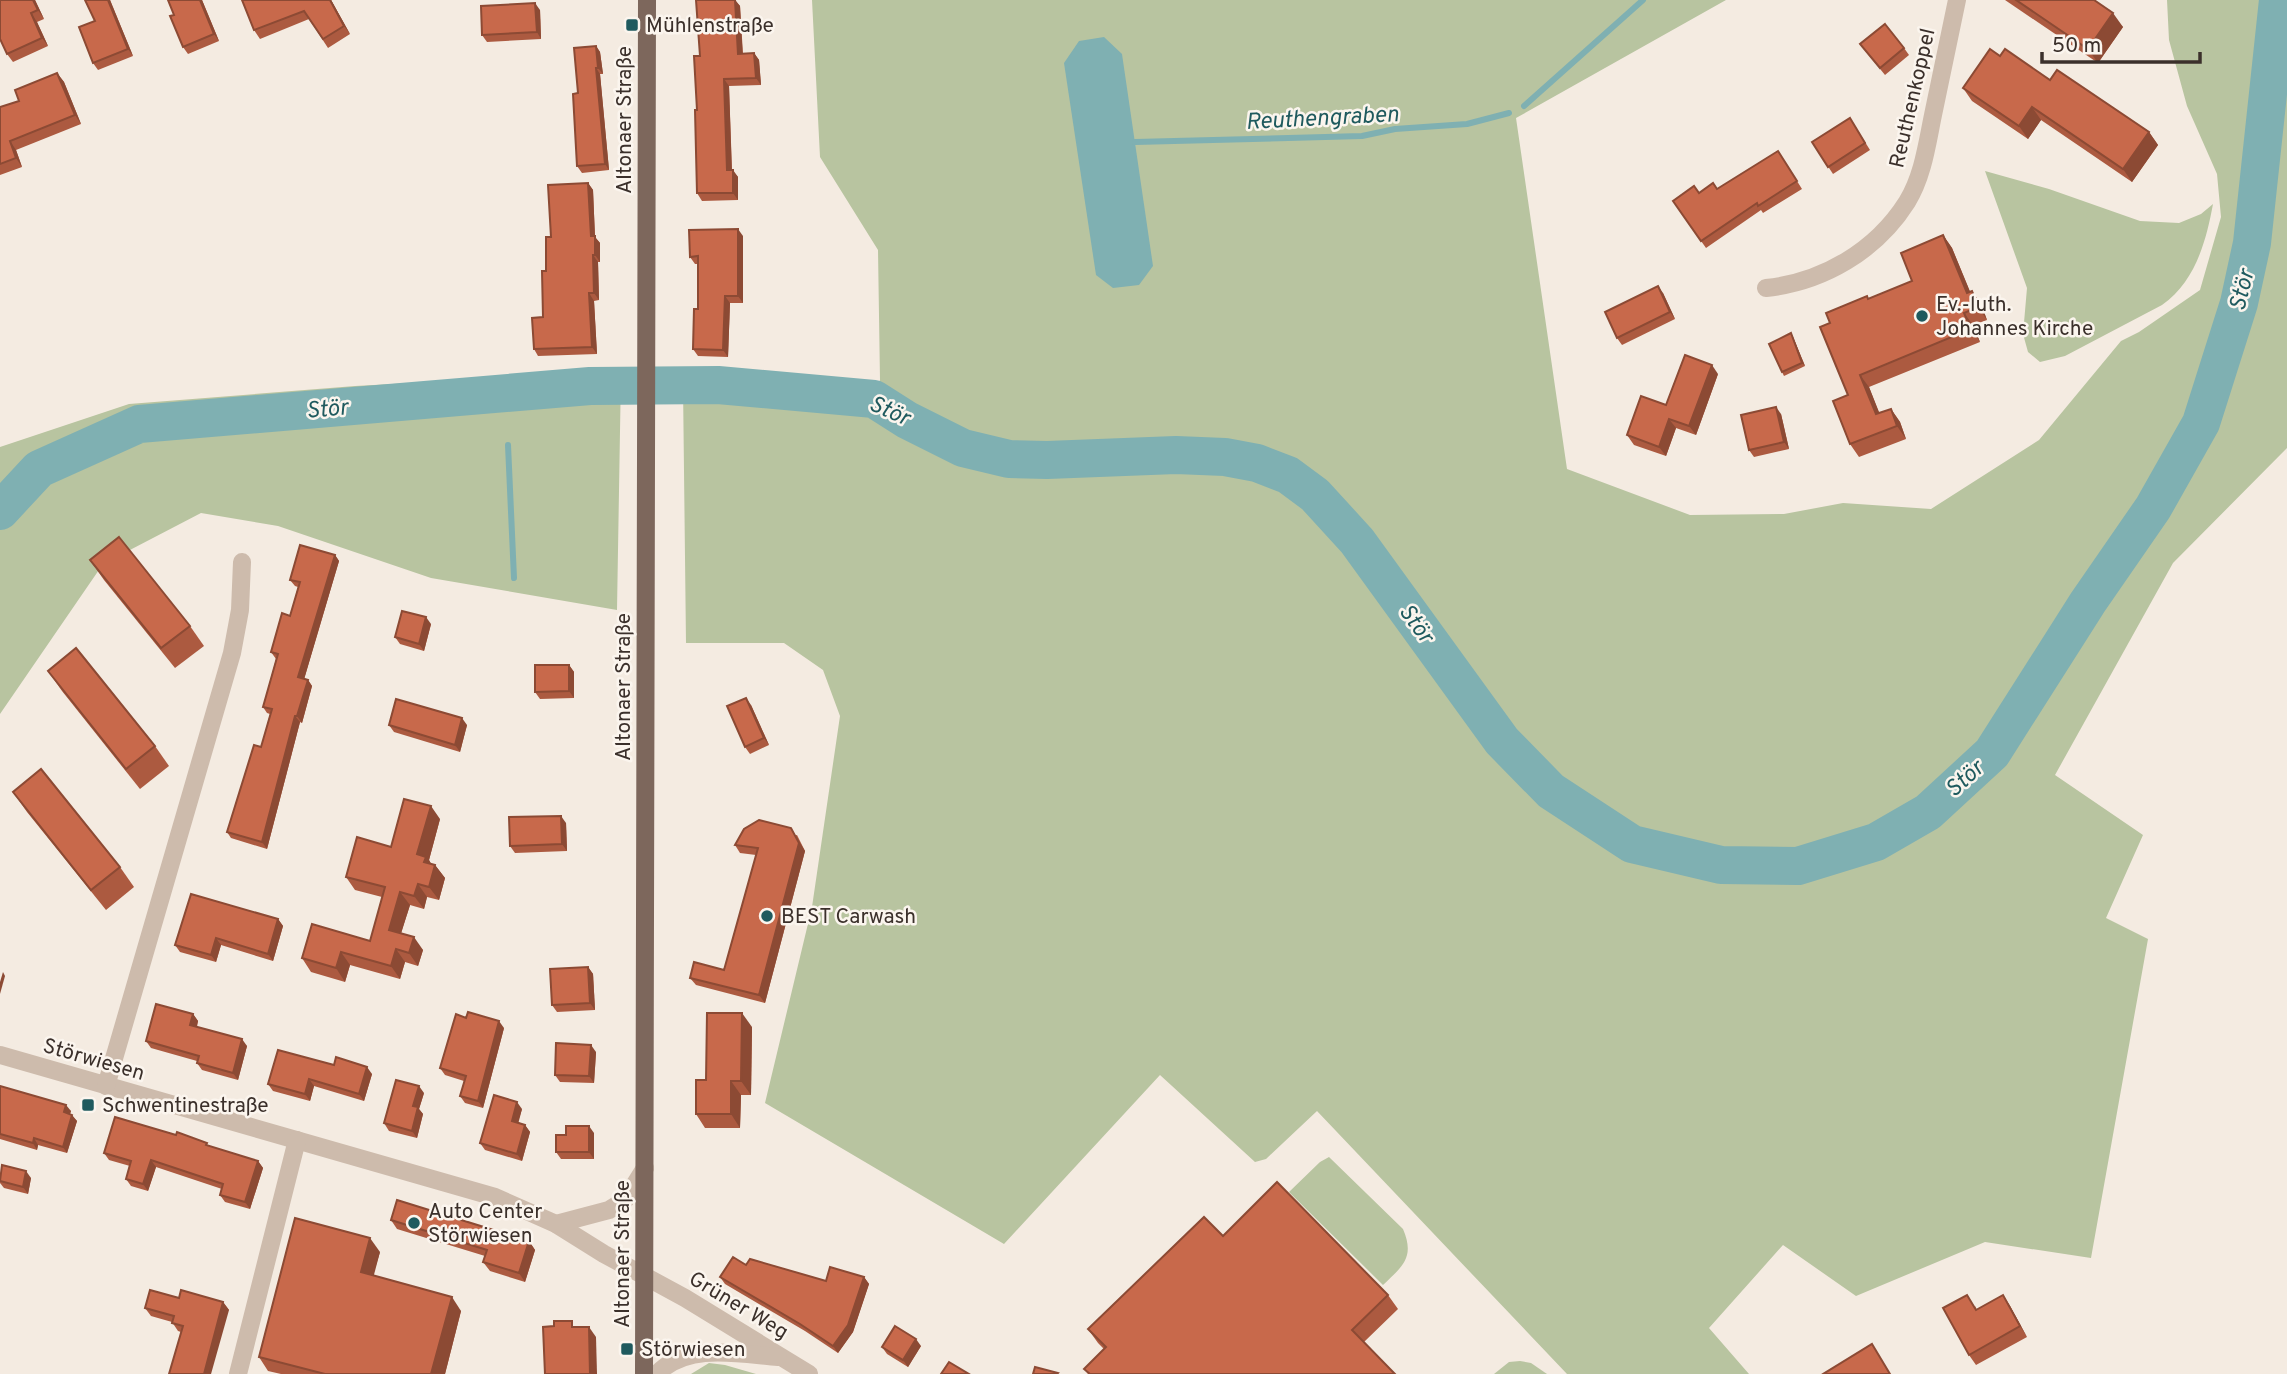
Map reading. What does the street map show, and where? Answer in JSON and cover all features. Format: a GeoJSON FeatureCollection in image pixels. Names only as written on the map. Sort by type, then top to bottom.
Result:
{"type":"FeatureCollection","features":[{"type":"Feature","properties":{"kind":"main road","name":"Altonaer Straße"},"geometry":{"type":"LineString","coordinates":[[644,1374],[647,0]]}},
{"type":"Feature","properties":{"kind":"street","name":"Reuthenkoppel"},"geometry":{"type":"LineString","coordinates":[[1766,288],[1791,286],[1821,276],[1859,253],[1887,228],[1908,201],[1921,170],[1958,0]]}},
{"type":"Feature","properties":{"kind":"street"},"geometry":{"type":"LineString","coordinates":[[106,1086],[232,653],[240,610],[242,562]]}},
{"type":"Feature","properties":{"kind":"street","name":"Störwiesen"},"geometry":{"type":"LineString","coordinates":[[0,1055],[495,1197],[556,1224],[646,1277]]}},
{"type":"Feature","properties":{"kind":"street"},"geometry":{"type":"LineString","coordinates":[[238,1374],[296,1140]]}},
{"type":"Feature","properties":{"kind":"street"},"geometry":{"type":"LineString","coordinates":[[556,1224],[609,1210],[625,1200],[645,1168]]}},
{"type":"Feature","properties":{"kind":"street","name":"Grüner Weg"},"geometry":{"type":"LineString","coordinates":[[646,1277],[809,1374]]}},
{"type":"Feature","properties":{"kind":"street"},"geometry":{"type":"LineString","coordinates":[[657,1374],[684,1357],[718,1352],[782,1357]]}},
{"type":"Feature","properties":{"kind":"green space"},"geometry":{"type":"Polygon","coordinates":[[[812,0],[1726,0],[1516,118],[1567,469],[1690,515],[1784,514],[1843,503],[1931,509],[2039,440],[2121,341],[2139,332],[2200,290],[2221,217],[2217,174],[2187,106],[2169,40],[2167,0],[2287,0],[2287,448],[2173,563],[2055,775],[2143,835],[2106,918],[2148,939],[2091,1258],[1985,1242],[1856,1296],[1783,1245],[1709,1328],[1749,1374],[1567,1374],[1317,1111],[1266,1159],[1255,1162],[1160,1075],[1004,1244],[765,1103],[812,907],[840,716],[823,670],[784,643],[686,643],[683,385],[718,385],[874,398],[880,380],[878,250],[820,157],[812,0]]]}},
{"type":"Feature","properties":{"kind":"green space"},"geometry":{"type":"Polygon","coordinates":[[[1985,171],[2049,189],[2140,221],[2179,223],[2201,214],[2213,204],[2207,233],[2191,273],[2183,285],[2162,305],[2065,356],[2040,362],[2028,352],[2023,334],[2027,288],[1985,171]]]}},
{"type":"Feature","properties":{"kind":"green space"},"geometry":{"type":"Polygon","coordinates":[[[621,372],[617,610],[431,578],[278,526],[201,513],[103,564],[0,714],[0,447],[129,404],[355,386],[621,372]]]}},
{"type":"Feature","properties":{"kind":"green space"},"geometry":{"type":"Polygon","coordinates":[[[1329,1157],[1403,1229],[1408,1247],[1405,1260],[1383,1285],[1289,1192],[1320,1162],[1329,1157]]]}},
{"type":"Feature","properties":{"kind":"green space"},"geometry":{"type":"Polygon","coordinates":[[[1509,1362],[1531,1363],[1547,1374],[1494,1374],[1509,1362]]]}},
{"type":"Feature","properties":{"kind":"green space"},"geometry":{"type":"Polygon","coordinates":[[[709,1363],[725,1365],[756,1374],[691,1374],[709,1363]]]}},
{"type":"Feature","properties":{"kind":"water"},"geometry":{"type":"Polygon","coordinates":[[[1104,37],[1122,54],[1153,266],[1139,285],[1113,288],[1096,275],[1064,63],[1079,41],[1104,37]]]}},
{"type":"Feature","properties":{"kind":"building"},"geometry":{"type":"Polygon","coordinates":[[[0,0],[33,0],[38,10],[31,13],[42,38],[7,54],[0,39],[0,0]]]}},
{"type":"Feature","properties":{"kind":"building"},"geometry":{"type":"Polygon","coordinates":[[[85,0],[108,0],[128,49],[93,63],[79,27],[95,21],[85,0]]]}},
{"type":"Feature","properties":{"kind":"building"},"geometry":{"type":"Polygon","coordinates":[[[168,0],[200,0],[214,34],[183,47],[170,16],[174,15],[168,0]]]}},
{"type":"Feature","properties":{"kind":"building"},"geometry":{"type":"Polygon","coordinates":[[[242,0],[330,0],[344,26],[323,39],[304,11],[254,30],[242,0]]]}},
{"type":"Feature","properties":{"kind":"building"},"geometry":{"type":"Polygon","coordinates":[[[696,0],[735,0],[738,54],[754,53],[756,78],[724,79],[727,170],[733,170],[733,193],[697,193],[694,56],[700,56],[696,0]]]}},
{"type":"Feature","properties":{"kind":"building"},"geometry":{"type":"Polygon","coordinates":[[[2016,0],[2094,0],[2113,13],[2088,49],[2016,0]]]}},
{"type":"Feature","properties":{"kind":"building"},"geometry":{"type":"Polygon","coordinates":[[[535,3],[537,32],[482,35],[481,6],[535,3]]]}},
{"type":"Feature","properties":{"kind":"building"},"geometry":{"type":"Polygon","coordinates":[[[1885,24],[1904,48],[1880,68],[1860,44],[1885,24]]]}},
{"type":"Feature","properties":{"kind":"building"},"geometry":{"type":"Polygon","coordinates":[[[596,46],[605,164],[577,166],[573,94],[578,93],[574,48],[596,46]]]}},
{"type":"Feature","properties":{"kind":"building"},"geometry":{"type":"Polygon","coordinates":[[[1990,49],[2000,56],[2005,49],[2050,80],[2057,70],[2149,132],[2123,169],[2032,107],[2019,126],[1963,88],[1990,49]]]}},
{"type":"Feature","properties":{"kind":"building"},"geometry":{"type":"Polygon","coordinates":[[[57,73],[75,115],[10,141],[16,158],[0,164],[0,107],[19,101],[15,90],[57,73]]]}},
{"type":"Feature","properties":{"kind":"building"},"geometry":{"type":"Polygon","coordinates":[[[1850,118],[1865,143],[1828,167],[1812,142],[1850,118]]]}},
{"type":"Feature","properties":{"kind":"building"},"geometry":{"type":"Polygon","coordinates":[[[1778,151],[1797,181],[1758,206],[1757,203],[1701,241],[1673,201],[1694,186],[1699,193],[1713,183],[1717,189],[1778,151]]]}},
{"type":"Feature","properties":{"kind":"building"},"geometry":{"type":"Polygon","coordinates":[[[588,183],[591,236],[595,236],[594,293],[589,293],[592,347],[534,349],[532,318],[543,317],[542,271],[546,271],[546,237],[551,237],[548,185],[588,183]]]}},
{"type":"Feature","properties":{"kind":"building"},"geometry":{"type":"Polygon","coordinates":[[[738,229],[738,296],[725,296],[723,350],[693,349],[694,309],[698,309],[698,256],[690,257],[689,230],[738,229]]]}},
{"type":"Feature","properties":{"kind":"building","name":"Ev.-luth. Johannes Kirche"},"geometry":{"type":"Polygon","coordinates":[[[1943,235],[1967,293],[1972,291],[1978,307],[1964,313],[1971,329],[1860,375],[1876,414],[1891,409],[1897,426],[1850,444],[1833,401],[1848,395],[1820,327],[1830,323],[1826,313],[1912,281],[1901,253],[1943,235]]]}},
{"type":"Feature","properties":{"kind":"building"},"geometry":{"type":"Polygon","coordinates":[[[1658,286],[1670,312],[1617,338],[1605,312],[1658,286]]]}},
{"type":"Feature","properties":{"kind":"building"},"geometry":{"type":"Polygon","coordinates":[[[1791,333],[1802,363],[1782,372],[1769,344],[1791,333]]]}},
{"type":"Feature","properties":{"kind":"building"},"geometry":{"type":"Polygon","coordinates":[[[1685,355],[1712,365],[1689,426],[1669,419],[1659,447],[1627,435],[1641,396],[1666,405],[1685,355]]]}},
{"type":"Feature","properties":{"kind":"building"},"geometry":{"type":"Polygon","coordinates":[[[1776,407],[1784,442],[1749,450],[1741,415],[1776,407]]]}},
{"type":"Feature","properties":{"kind":"building"},"geometry":{"type":"Polygon","coordinates":[[[119,537],[190,626],[161,648],[90,560],[119,537]]]}},
{"type":"Feature","properties":{"kind":"building"},"geometry":{"type":"Polygon","coordinates":[[[300,545],[335,555],[298,677],[308,680],[295,716],[262,842],[227,832],[254,745],[261,747],[272,709],[263,707],[278,654],[271,652],[282,613],[290,616],[300,582],[290,580],[300,545]]]}},
{"type":"Feature","properties":{"kind":"building"},"geometry":{"type":"Polygon","coordinates":[[[402,611],[426,617],[419,644],[395,637],[402,611]]]}},
{"type":"Feature","properties":{"kind":"building"},"geometry":{"type":"Polygon","coordinates":[[[76,648],[155,746],[126,769],[48,671],[76,648]]]}},
{"type":"Feature","properties":{"kind":"building"},"geometry":{"type":"Polygon","coordinates":[[[535,665],[569,665],[569,691],[535,692],[535,665]]]}},
{"type":"Feature","properties":{"kind":"building"},"geometry":{"type":"Polygon","coordinates":[[[746,698],[764,738],[745,747],[727,706],[746,698]]]}},
{"type":"Feature","properties":{"kind":"building"},"geometry":{"type":"Polygon","coordinates":[[[396,699],[462,718],[455,745],[389,725],[396,699]]]}},
{"type":"Feature","properties":{"kind":"building"},"geometry":{"type":"Polygon","coordinates":[[[41,769],[120,867],[91,890],[13,792],[41,769]]]}},
{"type":"Feature","properties":{"kind":"building"},"geometry":{"type":"Polygon","coordinates":[[[404,799],[431,806],[417,854],[426,857],[424,862],[435,865],[429,887],[418,884],[414,896],[400,892],[389,930],[414,937],[409,953],[396,949],[391,966],[341,952],[336,968],[302,958],[312,924],[370,941],[385,887],[346,877],[357,837],[391,847],[404,799]]]}},
{"type":"Feature","properties":{"kind":"building"},"geometry":{"type":"Polygon","coordinates":[[[561,816],[562,844],[510,846],[509,817],[561,816]]]}},
{"type":"Feature","properties":{"kind":"building"},"geometry":{"type":"Polygon","coordinates":[[[759,820],[791,828],[799,843],[759,995],[690,978],[694,962],[724,970],[758,848],[735,845],[744,829],[759,820]]]}},
{"type":"Feature","properties":{"kind":"building"},"geometry":{"type":"Polygon","coordinates":[[[191,894],[278,919],[268,954],[216,938],[211,955],[175,945],[191,894]]]}},
{"type":"Feature","properties":{"kind":"building"},"geometry":{"type":"Polygon","coordinates":[[[588,967],[590,1003],[552,1005],[550,969],[588,967]]]}},
{"type":"Feature","properties":{"kind":"building"},"geometry":{"type":"Polygon","coordinates":[[[156,1004],[193,1014],[190,1025],[242,1039],[233,1073],[197,1063],[199,1056],[146,1041],[156,1004]]]}},
{"type":"Feature","properties":{"kind":"building"},"geometry":{"type":"Polygon","coordinates":[[[468,1012],[499,1021],[478,1101],[460,1096],[466,1076],[440,1068],[456,1014],[466,1018],[468,1012]]]}},
{"type":"Feature","properties":{"kind":"building"},"geometry":{"type":"Polygon","coordinates":[[[707,1013],[742,1013],[741,1081],[731,1081],[731,1114],[696,1114],[696,1080],[706,1080],[707,1013]]]}},
{"type":"Feature","properties":{"kind":"building"},"geometry":{"type":"Polygon","coordinates":[[[556,1043],[591,1045],[589,1076],[555,1075],[556,1043]]]}},
{"type":"Feature","properties":{"kind":"building"},"geometry":{"type":"Polygon","coordinates":[[[278,1050],[334,1065],[336,1057],[367,1067],[359,1094],[309,1079],[305,1094],[268,1084],[278,1050]]]}},
{"type":"Feature","properties":{"kind":"building"},"geometry":{"type":"Polygon","coordinates":[[[396,1080],[419,1086],[413,1106],[418,1107],[412,1131],[384,1123],[396,1080]]]}},
{"type":"Feature","properties":{"kind":"building"},"geometry":{"type":"Polygon","coordinates":[[[0,1086],[66,1105],[64,1112],[72,1115],[63,1147],[34,1138],[33,1143],[0,1134],[0,1086]]]}},
{"type":"Feature","properties":{"kind":"building"},"geometry":{"type":"Polygon","coordinates":[[[494,1095],[517,1102],[512,1121],[525,1125],[517,1154],[480,1143],[494,1095]]]}},
{"type":"Feature","properties":{"kind":"building"},"geometry":{"type":"Polygon","coordinates":[[[115,1117],[176,1135],[177,1132],[207,1143],[206,1145],[258,1161],[245,1202],[220,1195],[223,1184],[151,1160],[143,1184],[126,1179],[131,1161],[104,1153],[115,1117]]]}},
{"type":"Feature","properties":{"kind":"building"},"geometry":{"type":"Polygon","coordinates":[[[566,1126],[589,1126],[589,1152],[556,1152],[556,1135],[566,1135],[566,1126]]]}},
{"type":"Feature","properties":{"kind":"building"},"geometry":{"type":"Polygon","coordinates":[[[2,1165],[26,1171],[23,1187],[0,1181],[2,1165]]]}},
{"type":"Feature","properties":{"kind":"building"},"geometry":{"type":"Polygon","coordinates":[[[1277,1182],[1388,1295],[1352,1330],[1395,1374],[1090,1374],[1084,1369],[1106,1347],[1088,1329],[1204,1217],[1223,1236],[1277,1182]]]}},
{"type":"Feature","properties":{"kind":"building"},"geometry":{"type":"Polygon","coordinates":[[[397,1200],[529,1241],[519,1273],[483,1262],[487,1250],[391,1220],[397,1200]]]}},
{"type":"Feature","properties":{"kind":"building"},"geometry":{"type":"Polygon","coordinates":[[[295,1218],[370,1238],[361,1272],[452,1297],[431,1374],[325,1374],[259,1357],[295,1218]]]}},
{"type":"Feature","properties":{"kind":"building"},"geometry":{"type":"Polygon","coordinates":[[[733,1257],[746,1265],[750,1259],[826,1281],[830,1267],[864,1277],[848,1325],[833,1346],[720,1277],[733,1257]]]}},
{"type":"Feature","properties":{"kind":"building"},"geometry":{"type":"Polygon","coordinates":[[[150,1290],[179,1298],[181,1290],[223,1302],[204,1374],[169,1374],[183,1326],[172,1323],[174,1316],[145,1308],[150,1290]]]}},
{"type":"Feature","properties":{"kind":"building"},"geometry":{"type":"Polygon","coordinates":[[[1967,1295],[1976,1310],[2003,1295],[2020,1326],[1969,1355],[1943,1308],[1967,1295]]]}},
{"type":"Feature","properties":{"kind":"building"},"geometry":{"type":"Polygon","coordinates":[[[554,1321],[572,1321],[572,1327],[589,1327],[590,1374],[545,1374],[543,1327],[554,1326],[554,1321]]]}},
{"type":"Feature","properties":{"kind":"building"},"geometry":{"type":"Polygon","coordinates":[[[895,1326],[916,1339],[903,1360],[882,1347],[895,1326]]]}},
{"type":"Feature","properties":{"kind":"building"},"geometry":{"type":"Polygon","coordinates":[[[1872,1344],[1890,1374],[1823,1374],[1872,1344]]]}},
{"type":"Feature","properties":{"kind":"building"},"geometry":{"type":"Polygon","coordinates":[[[949,1362],[969,1374],[941,1374],[949,1362]]]}},
{"type":"Feature","properties":{"kind":"building"},"geometry":{"type":"Polygon","coordinates":[[[1035,1367],[1058,1373],[1033,1374],[1035,1367]]]}},
{"type":"Feature","properties":{"kind":"waterway","name":"Reuthengraben"},"geometry":{"type":"LineString","coordinates":[[1524,106],[1643,0]]}},
{"type":"Feature","properties":{"kind":"waterway","name":"Stör"},"geometry":{"type":"LineString","coordinates":[[0,511],[39,469],[139,424],[590,386],[718,385],[874,399],[907,420],[963,448],[1009,459],[1176,455],[1225,457],[1257,463],[1288,475],[1315,495],[1357,541],[1502,741],[1551,791],[1632,844],[1721,865],[1798,866],[1876,842],[1928,812],[1992,753],[2088,602],[2153,508],[2201,423],[2239,303],[2252,243],[2278,0]]}},
{"type":"Feature","properties":{"kind":"waterway","name":"Reuthengraben"},"geometry":{"type":"LineString","coordinates":[[1135,142],[1362,136],[1395,129],[1467,124],[1509,113]]}},
{"type":"Feature","properties":{"kind":"waterway"},"geometry":{"type":"LineString","coordinates":[[508,445],[514,578]]}},
{"type":"Feature","properties":{"kind":"place","name":"Mühlenstraße"},"geometry":{"type":"Point","coordinates":[632,25]}},
{"type":"Feature","properties":{"kind":"place","name":"Ev.-luth. Johannes Kirche"},"geometry":{"type":"Point","coordinates":[1922,316]}},
{"type":"Feature","properties":{"kind":"place","name":"BEST Carwash"},"geometry":{"type":"Point","coordinates":[767,916]}},
{"type":"Feature","properties":{"kind":"place","name":"Schwentinestraße"},"geometry":{"type":"Point","coordinates":[88,1105]}},
{"type":"Feature","properties":{"kind":"place","name":"Auto Center Störwiesen"},"geometry":{"type":"Point","coordinates":[414,1223]}},
{"type":"Feature","properties":{"kind":"place","name":"Störwiesen"},"geometry":{"type":"Point","coordinates":[627,1349]}}]}
